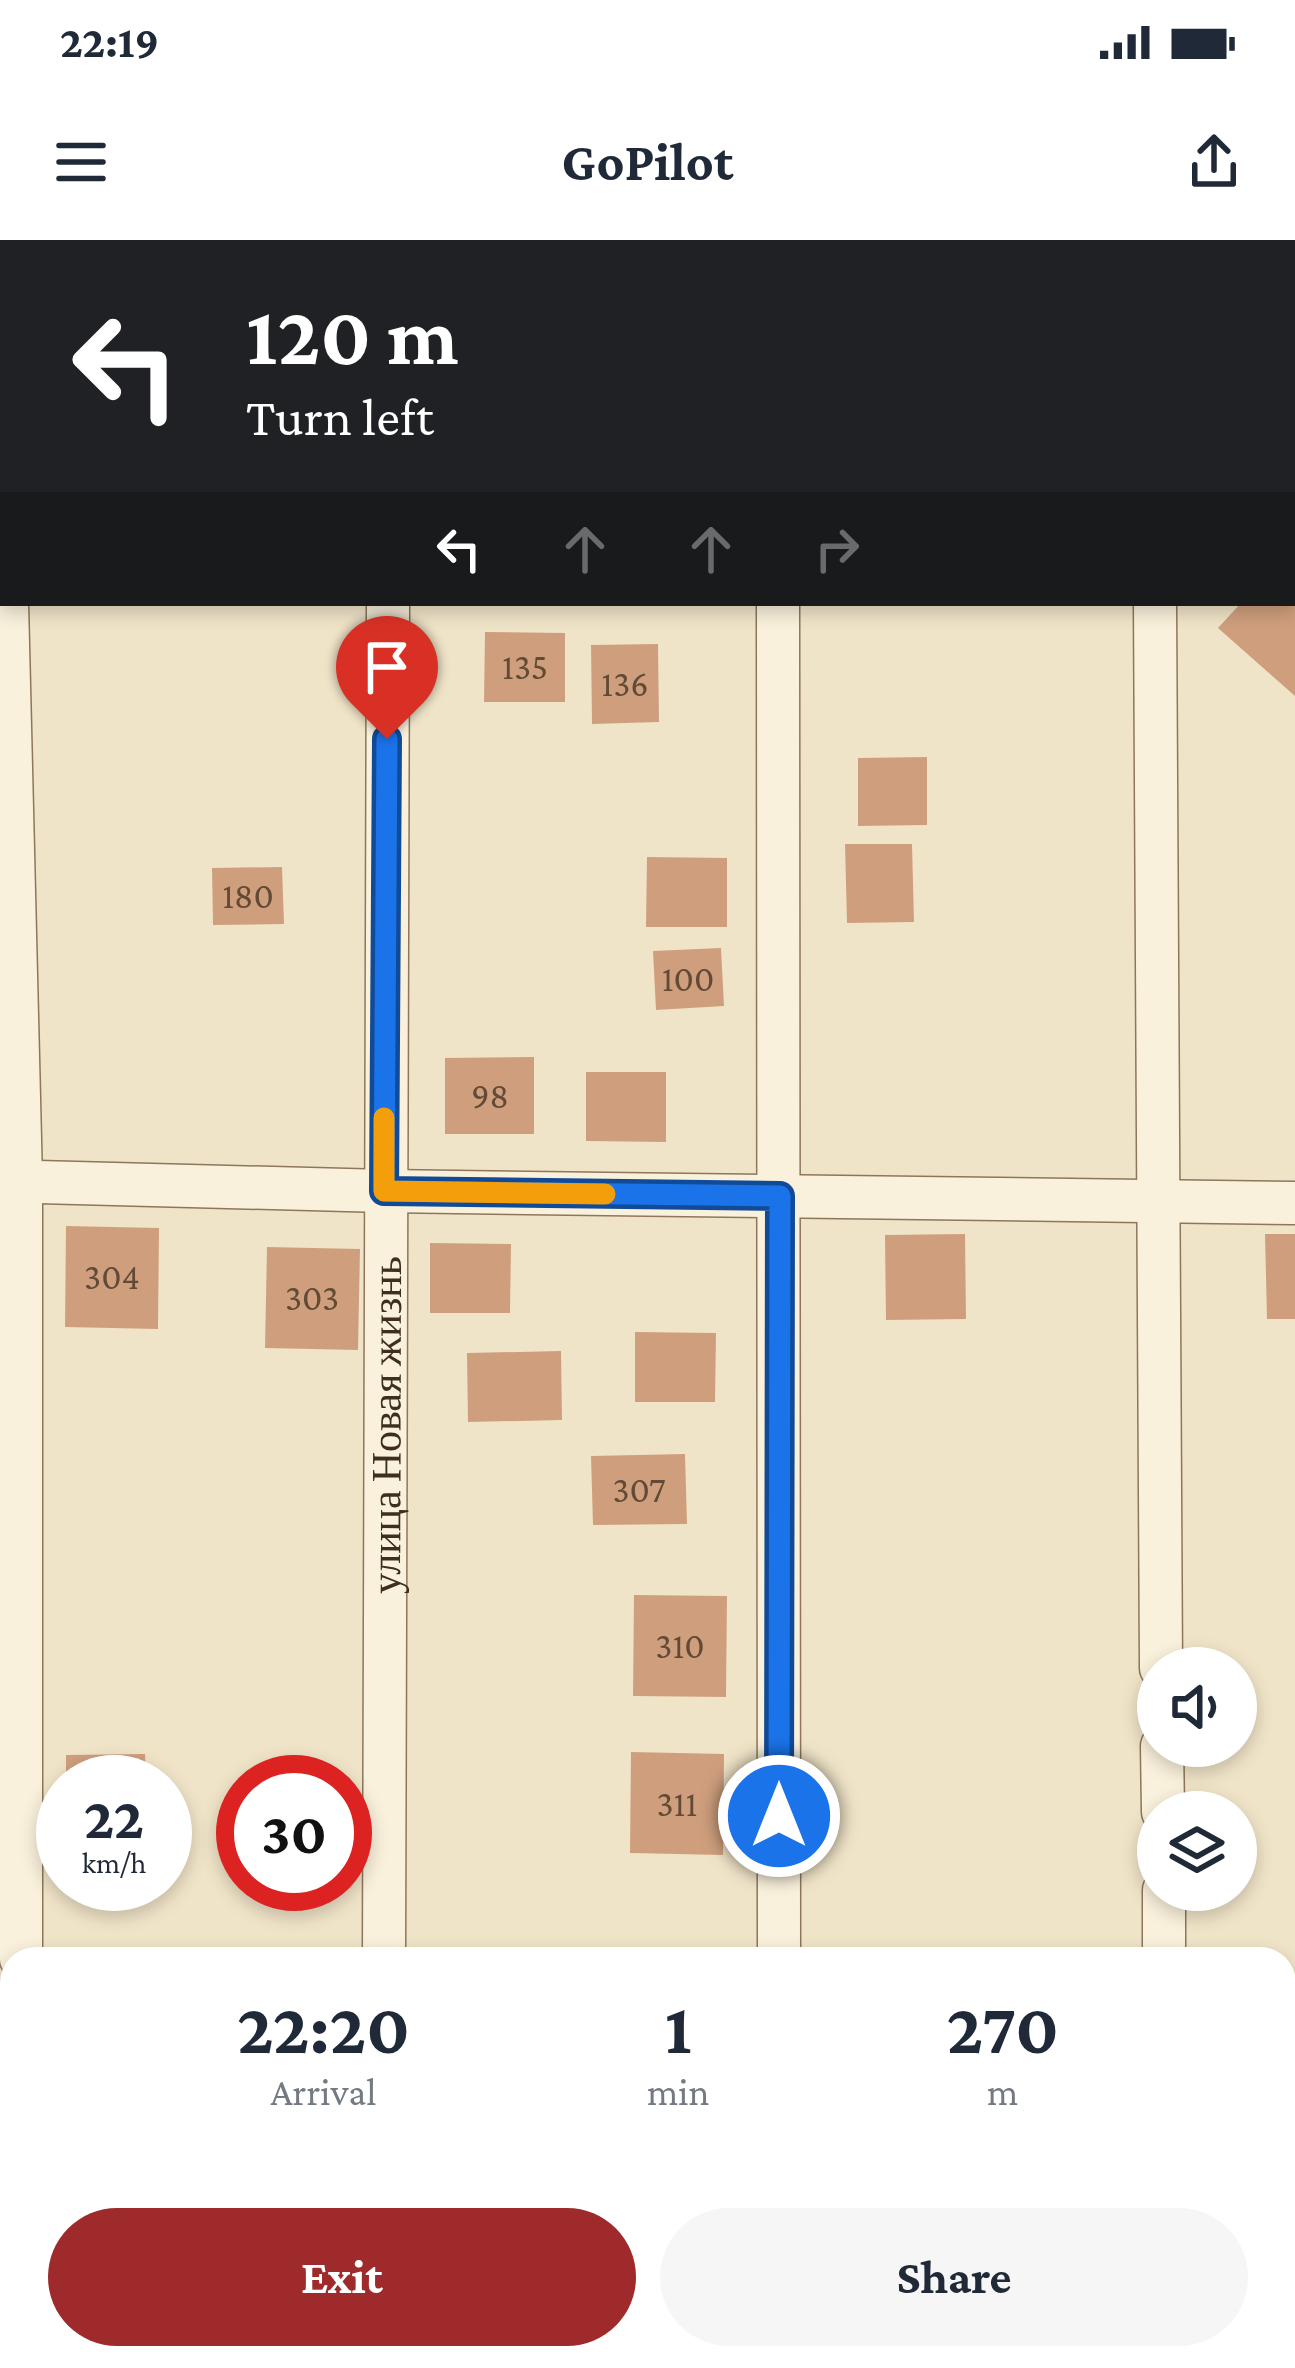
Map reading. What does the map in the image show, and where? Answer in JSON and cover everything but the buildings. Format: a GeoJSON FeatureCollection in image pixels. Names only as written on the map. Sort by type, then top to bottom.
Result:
{"type":"FeatureCollection","features":[{"type":"Feature","properties":{"kind":"street"},"geometry":{"type":"LineString","coordinates":[[7,606],[21,1947]]}},
{"type":"Feature","properties":{"kind":"street","name":"улица Новая жизнь"},"geometry":{"type":"LineString","coordinates":[[384,1947],[388,606]]}},
{"type":"Feature","properties":{"kind":"street"},"geometry":{"type":"LineString","coordinates":[[778,606],[779,1947]]}},
{"type":"Feature","properties":{"kind":"street"},"geometry":{"type":"LineString","coordinates":[[1155,606],[1161,1647]]}},
{"type":"Feature","properties":{"kind":"street"},"geometry":{"type":"LineString","coordinates":[[10,1181],[1295,1203]]}},
{"type":"Feature","properties":{"kind":"street"},"geometry":{"type":"LineString","coordinates":[[1164,1911],[1164,1947]]}},
{"type":"Feature","properties":{"kind":"slow traffic"},"geometry":{"type":"LineString","coordinates":[[384,1118],[384,1191],[605,1194]]}},
{"type":"Feature","properties":{"kind":"route"},"geometry":{"type":"LineString","coordinates":[[387,739],[384,1191],[780,1196],[779,1816]]}}]}
